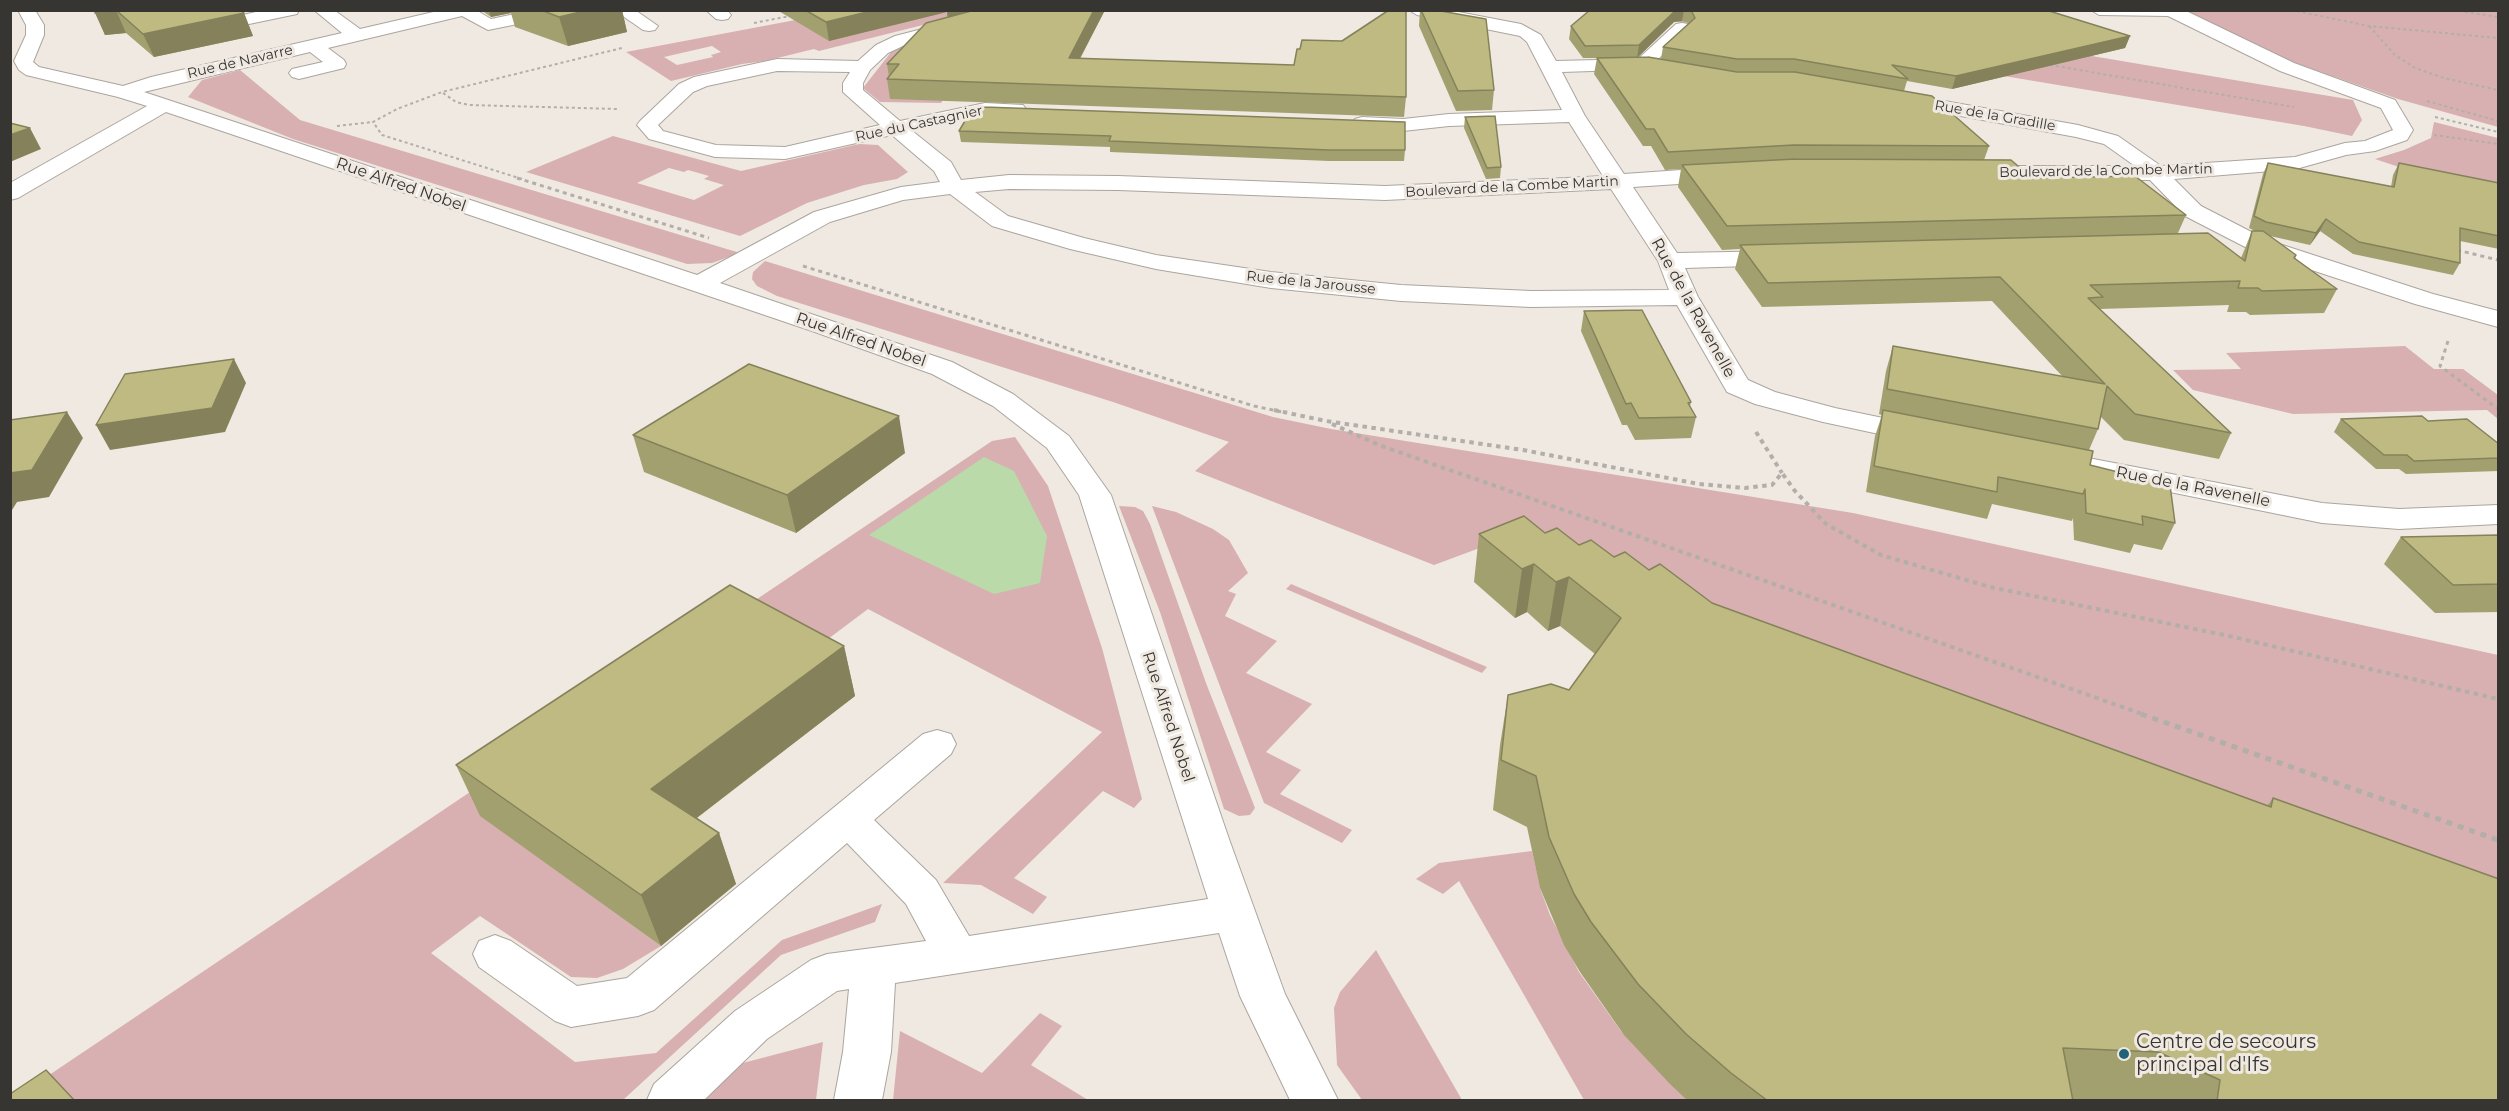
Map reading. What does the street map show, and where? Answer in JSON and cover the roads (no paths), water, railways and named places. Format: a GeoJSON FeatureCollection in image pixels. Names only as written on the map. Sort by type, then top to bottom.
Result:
{"type":"FeatureCollection","features":[{"type":"Feature","properties":{"kind":"street"},"geometry":{"type":"LineString","coordinates":[[249,19],[291,10]]}},
{"type":"Feature","properties":{"kind":"street"},"geometry":{"type":"LineString","coordinates":[[322,10],[356,35]]}},
{"type":"Feature","properties":{"kind":"street"},"geometry":{"type":"LineString","coordinates":[[466,11],[488,25],[562,10]]}},
{"type":"Feature","properties":{"kind":"street"},"geometry":{"type":"LineString","coordinates":[[622,10],[649,26]]}},
{"type":"Feature","properties":{"kind":"street"},"geometry":{"type":"LineString","coordinates":[[863,68],[882,49],[901,40],[1019,10]]}},
{"type":"Feature","properties":{"kind":"street"},"geometry":{"type":"LineString","coordinates":[[1417,10],[1526,32],[1535,39],[1575,116],[1618,183]]}},
{"type":"Feature","properties":{"kind":"street"},"geometry":{"type":"LineString","coordinates":[[2099,10],[2169,11]]}},
{"type":"Feature","properties":{"kind":"street","name":"Rue de Navarre"},"geometry":{"type":"LineString","coordinates":[[124,92],[151,83],[466,11]]}},
{"type":"Feature","properties":{"kind":"street","name":"Boulevard de la Combe Martin"},"geometry":{"type":"LineString","coordinates":[[1962,173],[2156,173],[2296,163],[2345,149],[2368,147],[2400,136],[2403,130],[2396,113],[2388,104],[2287,67],[2169,11]]}},
{"type":"Feature","properties":{"kind":"street","name":"Rue Alfred Nobel"},"geometry":{"type":"LineString","coordinates":[[22,15],[35,25],[35,34],[23,61],[26,66],[22,75],[124,92],[821,325],[942,368],[1003,400],[1058,442],[1095,495],[1263,996],[1314,1101]]}},
{"type":"Feature","properties":{"kind":"street"},"geometry":{"type":"LineString","coordinates":[[1646,65],[1648,58],[1682,28]]}},
{"type":"Feature","properties":{"kind":"street"},"geometry":{"type":"LineString","coordinates":[[299,73],[337,64],[313,45]]}},
{"type":"Feature","properties":{"kind":"street","name":"Rue du Castagnier"},"geometry":{"type":"LineString","coordinates":[[863,68],[777,64],[701,81],[686,88],[647,125],[656,135],[715,151],[785,153],[985,109],[1040,110]]}},
{"type":"Feature","properties":{"kind":"street"},"geometry":{"type":"LineString","coordinates":[[1549,67],[1646,65],[1668,69]]}},
{"type":"Feature","properties":{"kind":"street","name":"Rue de la Jarousse"},"geometry":{"type":"LineString","coordinates":[[863,68],[853,83],[853,92],[943,167],[954,187],[1000,221],[1078,244],[1156,262],[1271,280],[1401,293],[1531,299],[1684,297]]}},
{"type":"Feature","properties":{"kind":"street","name":"Boulevard de la Combe Martin"},"geometry":{"type":"LineString","coordinates":[[2343,88],[2362,101],[2367,108],[2370,124],[2363,137],[2345,149]]}},
{"type":"Feature","properties":{"kind":"street","name":"Rue de la Gradille"},"geometry":{"type":"LineString","coordinates":[[1883,96],[2078,130],[2111,140],[2156,173],[2193,211],[2259,245]]}},
{"type":"Feature","properties":{"kind":"street"},"geometry":{"type":"LineString","coordinates":[[10,193],[164,105]]}},
{"type":"Feature","properties":{"kind":"street"},"geometry":{"type":"LineString","coordinates":[[1344,123],[1403,125],[1449,120],[1575,116]]}},
{"type":"Feature","properties":{"kind":"street","name":"Boulevard de la Combe Martin"},"geometry":{"type":"LineString","coordinates":[[698,285],[822,217],[901,194],[954,187],[1009,182],[1118,183],[1385,193],[1618,183],[1747,173]]}},
{"type":"Feature","properties":{"kind":"street","name":"Rue de la Ravenelle"},"geometry":{"type":"LineString","coordinates":[[1618,183],[1670,261],[1684,297],[1737,386],[1765,398],[1833,416],[1951,440]]}},
{"type":"Feature","properties":{"kind":"street"},"geometry":{"type":"LineString","coordinates":[[2211,246],[2259,245],[2413,296],[2499,319]]}},
{"type":"Feature","properties":{"kind":"street"},"geometry":{"type":"LineString","coordinates":[[1670,261],[1807,258]]}},
{"type":"Feature","properties":{"kind":"street","name":"Rue de la Ravenelle"},"geometry":{"type":"LineString","coordinates":[[2055,460],[2322,513],[2399,519],[2499,515]]}},
{"type":"Feature","properties":{"kind":"street"},"geometry":{"type":"LineString","coordinates":[[495,954],[571,1007],[639,996],[937,744]]}},
{"type":"Feature","properties":{"kind":"street"},"geometry":{"type":"LineString","coordinates":[[848,819],[921,892],[957,956]]}},
{"type":"Feature","properties":{"kind":"street"},"geometry":{"type":"LineString","coordinates":[[671,1101],[751,1024],[827,973],[957,956],[1234,913]]}},
{"type":"Feature","properties":{"kind":"street"},"geometry":{"type":"LineString","coordinates":[[858,1101],[867,1052],[874,967]]}},
{"type":"Feature","properties":{"kind":"place","name":"Centre de secours principal d'Ifs"},"geometry":{"type":"Point","coordinates":[2124,1054]}}]}
